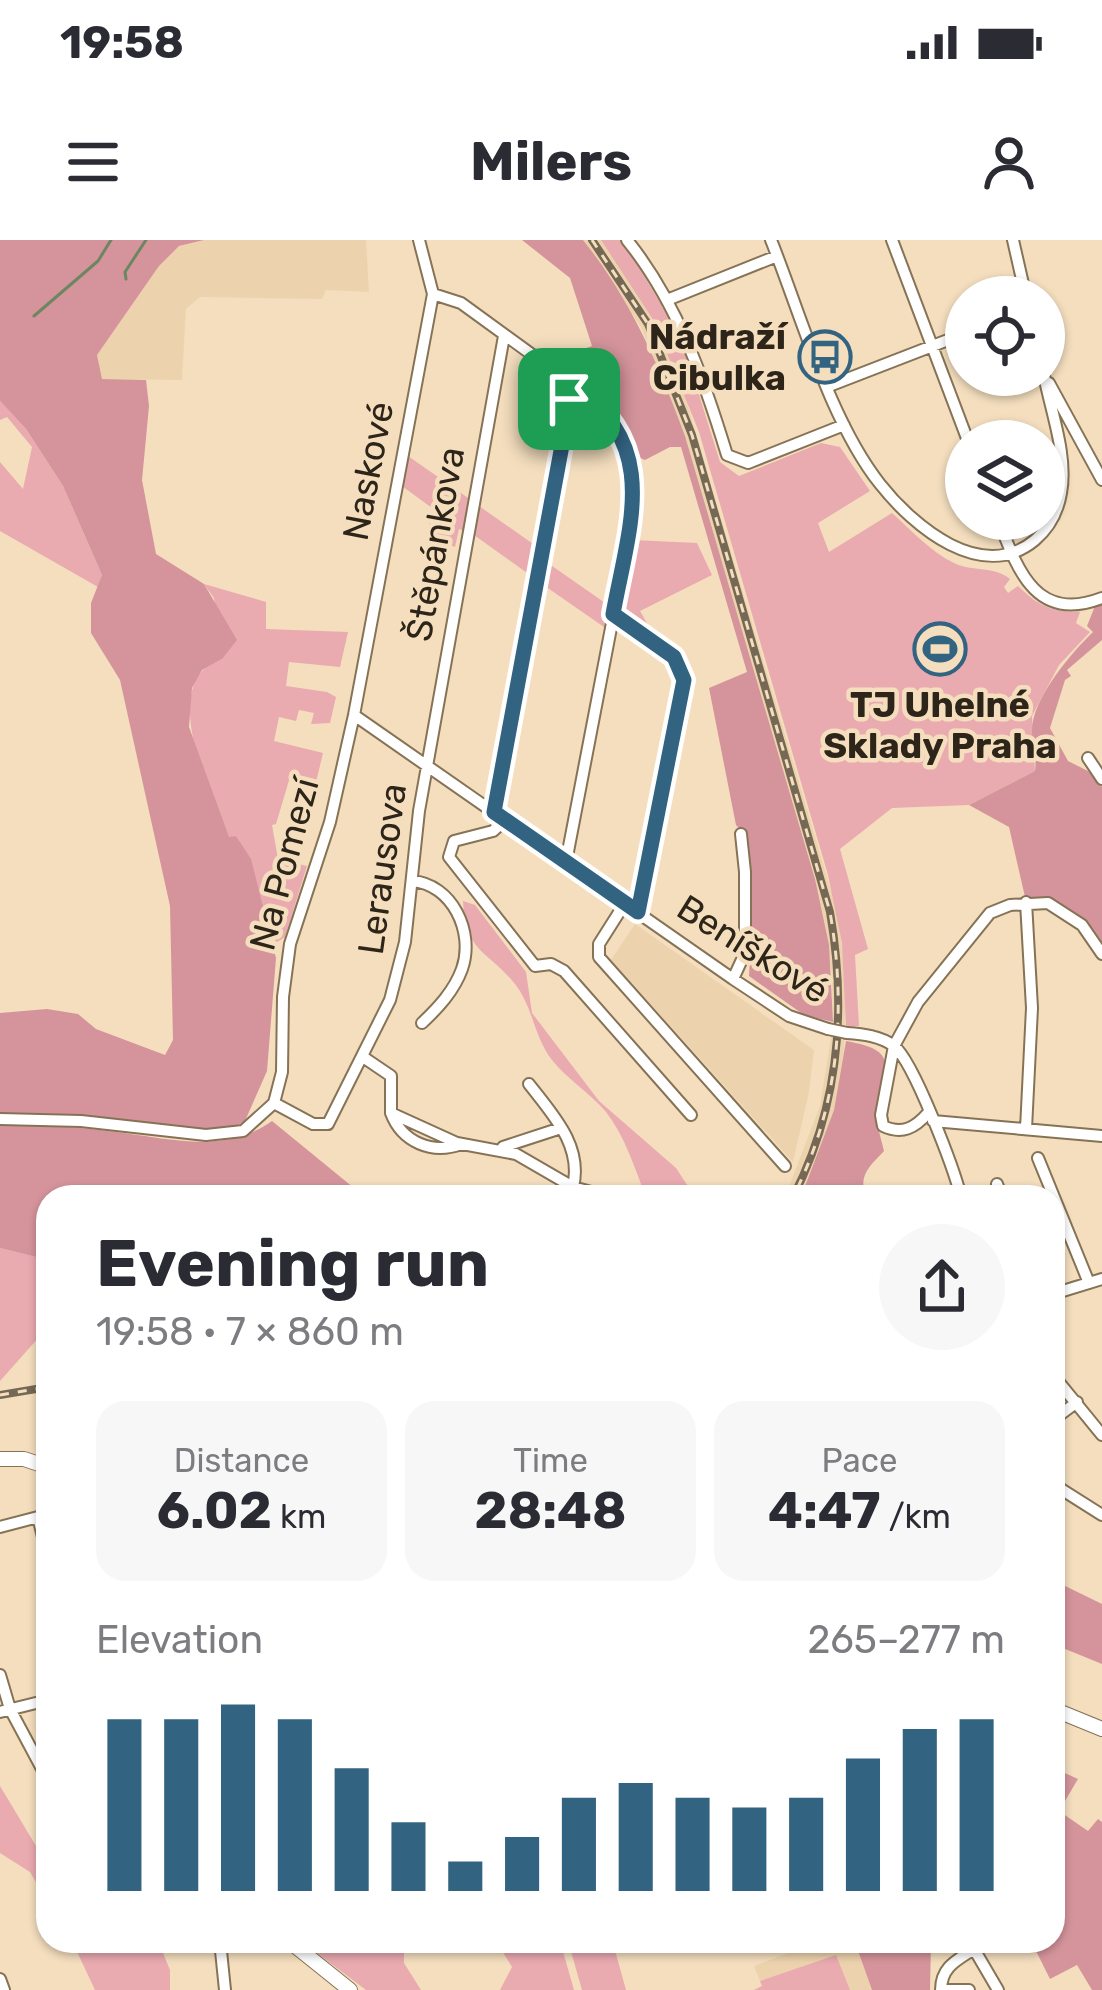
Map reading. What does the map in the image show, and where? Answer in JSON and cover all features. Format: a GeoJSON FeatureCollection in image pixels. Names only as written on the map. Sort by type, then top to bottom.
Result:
{"type":"FeatureCollection","features":[{"type":"Feature","properties":{"kind":"street","name":"Naskové"},"geometry":{"type":"LineString","coordinates":[[354,715],[433,294],[419,240]]}},
{"type":"Feature","properties":{"kind":"street"},"geometry":{"type":"LineString","coordinates":[[627,240],[667,300],[707,389],[727,455],[748,463],[844,424]]}},
{"type":"Feature","properties":{"kind":"street"},"geometry":{"type":"LineString","coordinates":[[771,240],[844,424],[883,488],[945,543],[968,554],[1011,554],[1046,530],[1063,487],[1048,396]]}},
{"type":"Feature","properties":{"kind":"street"},"geometry":{"type":"LineString","coordinates":[[892,240],[960,420]]}},
{"type":"Feature","properties":{"kind":"street"},"geometry":{"type":"LineString","coordinates":[[1013,240],[1021,276]]}},
{"type":"Feature","properties":{"kind":"street"},"geometry":{"type":"LineString","coordinates":[[667,300],[777,256]]}},
{"type":"Feature","properties":{"kind":"street"},"geometry":{"type":"LineString","coordinates":[[433,294],[461,303],[597,402],[613,419],[631,465],[631,524],[566,862]]}},
{"type":"Feature","properties":{"kind":"street","name":"Štěpánkova"},"geometry":{"type":"LineString","coordinates":[[427,764],[504,336]]}},
{"type":"Feature","properties":{"kind":"street"},"geometry":{"type":"LineString","coordinates":[[829,386],[945,341]]}},
{"type":"Feature","properties":{"kind":"street"},"geometry":{"type":"LineString","coordinates":[[573,386],[499,816],[493,831],[454,841],[449,857],[535,966],[560,967],[691,1115]]}},
{"type":"Feature","properties":{"kind":"street"},"geometry":{"type":"LineString","coordinates":[[1056,396],[1102,480]]}},
{"type":"Feature","properties":{"kind":"street"},"geometry":{"type":"LineString","coordinates":[[1006,540],[1012,564],[1053,600],[1079,604],[1102,598]]}},
{"type":"Feature","properties":{"kind":"street"},"geometry":{"type":"LineString","coordinates":[[613,614],[674,657],[684,680],[638,912]]}},
{"type":"Feature","properties":{"kind":"street","name":"Beníškové"},"geometry":{"type":"LineString","coordinates":[[354,715],[789,1016],[894,1046]]}},
{"type":"Feature","properties":{"kind":"street","name":"Na Pomezí"},"geometry":{"type":"LineString","coordinates":[[274,1103],[282,1072],[283,997],[290,944],[330,822],[354,715]]}},
{"type":"Feature","properties":{"kind":"street"},"geometry":{"type":"LineString","coordinates":[[1088,758],[1102,779]]}},
{"type":"Feature","properties":{"kind":"street","name":"Lerausova"},"geometry":{"type":"LineString","coordinates":[[274,1103],[314,1124],[328,1124],[363,1057],[399,970],[427,764]]}},
{"type":"Feature","properties":{"kind":"street"},"geometry":{"type":"LineString","coordinates":[[733,979],[745,953],[741,834]]}},
{"type":"Feature","properties":{"kind":"street"},"geometry":{"type":"LineString","coordinates":[[412,881],[442,891],[464,932],[464,964],[457,980],[422,1023]]}},
{"type":"Feature","properties":{"kind":"street"},"geometry":{"type":"LineString","coordinates":[[1026,902],[1032,1009],[1027,1129]]}},
{"type":"Feature","properties":{"kind":"street"},"geometry":{"type":"LineString","coordinates":[[1102,954],[1082,925],[1048,903],[1026,902],[990,914],[918,1002],[894,1046],[881,1115],[884,1126],[903,1131],[930,1117],[1102,1136]]}},
{"type":"Feature","properties":{"kind":"street"},"geometry":{"type":"LineString","coordinates":[[625,903],[598,944],[599,957],[785,1166]]}},
{"type":"Feature","properties":{"kind":"street"},"geometry":{"type":"LineString","coordinates":[[894,1046],[910,1068],[956,1185]]}},
{"type":"Feature","properties":{"kind":"street"},"geometry":{"type":"LineString","coordinates":[[363,1057],[386,1070],[393,1080],[391,1113],[462,1144],[500,1148],[570,1185]]}},
{"type":"Feature","properties":{"kind":"street"},"geometry":{"type":"LineString","coordinates":[[529,1084],[574,1154],[573,1185]]}},
{"type":"Feature","properties":{"kind":"street"},"geometry":{"type":"LineString","coordinates":[[0,1119],[80,1121],[206,1135],[243,1131],[274,1103]]}},
{"type":"Feature","properties":{"kind":"street"},"geometry":{"type":"LineString","coordinates":[[500,1148],[561,1128]]}},
{"type":"Feature","properties":{"kind":"street"},"geometry":{"type":"LineString","coordinates":[[1039,1158],[1051,1185]]}},
{"type":"Feature","properties":{"kind":"street"},"geometry":{"type":"LineString","coordinates":[[1065,1215],[1095,1281],[1065,1290]]}},
{"type":"Feature","properties":{"kind":"street"},"geometry":{"type":"LineString","coordinates":[[1065,1388],[1102,1435]]}},
{"type":"Feature","properties":{"kind":"street"},"geometry":{"type":"LineString","coordinates":[[1065,1411],[1077,1402]]}},
{"type":"Feature","properties":{"kind":"street"},"geometry":{"type":"LineString","coordinates":[[1,1459],[36,1467]]}},
{"type":"Feature","properties":{"kind":"street"},"geometry":{"type":"LineString","coordinates":[[1065,1492],[1102,1515]]}},
{"type":"Feature","properties":{"kind":"street"},"geometry":{"type":"LineString","coordinates":[[0,1527],[36,1518]]}},
{"type":"Feature","properties":{"kind":"street"},"geometry":{"type":"LineString","coordinates":[[0,1675],[5,1711],[36,1761]]}},
{"type":"Feature","properties":{"kind":"street"},"geometry":{"type":"LineString","coordinates":[[5,1711],[36,1703]]}},
{"type":"Feature","properties":{"kind":"street"},"geometry":{"type":"LineString","coordinates":[[1065,1714],[1102,1729]]}},
{"type":"Feature","properties":{"kind":"street"},"geometry":{"type":"LineString","coordinates":[[221,1953],[225,1990]]}},
{"type":"Feature","properties":{"kind":"street"},"geometry":{"type":"LineString","coordinates":[[305,1953],[350,1990]]}},
{"type":"Feature","properties":{"kind":"street"},"geometry":{"type":"LineString","coordinates":[[968,1953],[945,1970],[941,1990],[969,1990]]}},
{"type":"Feature","properties":{"kind":"street"},"geometry":{"type":"LineString","coordinates":[[976,1953],[998,1990]]}},
{"type":"Feature","properties":{"kind":"street"},"geometry":{"type":"LineString","coordinates":[[0,1978],[4,1990]]}},
{"type":"Feature","properties":{"kind":"shaded area"},"geometry":{"type":"Polygon","coordinates":[[[0,240],[204,240],[179,246],[159,266],[97,355],[102,379],[146,380],[149,406],[142,480],[156,554],[204,584],[237,640],[222,659],[202,670],[192,688],[189,727],[229,837],[236,836],[251,859],[276,958],[267,1071],[245,1121],[229,1130],[180,1130],[102,1118],[0,1115],[0,1013],[47,1009],[78,1014],[96,1029],[165,1055],[173,1040],[170,906],[120,680],[91,633],[91,603],[102,575],[63,486],[26,429],[0,401],[0,240]]]}},
{"type":"Feature","properties":{"kind":"shaded area"},"geometry":{"type":"Polygon","coordinates":[[[204,240],[366,240],[369,292],[326,290],[322,299],[200,297],[186,309],[182,380],[101,379],[97,355],[159,266],[179,246],[204,240]]]}},
{"type":"Feature","properties":{"kind":"shaded area"},"geometry":{"type":"Polygon","coordinates":[[[522,240],[583,240],[630,310],[675,410],[815,879],[829,945],[833,1022],[804,1015],[749,976],[748,853],[736,825],[709,688],[747,672],[681,447],[670,447],[645,460],[635,456],[617,413],[555,359],[592,346],[570,278],[522,240]]]}},
{"type":"Feature","properties":{"kind":"shaded area"},"geometry":{"type":"Polygon","coordinates":[[[583,240],[601,240],[627,276],[654,321],[681,383],[837,911],[846,974],[844,1050],[834,1110],[806,1185],[790,1185],[820,1106],[833,1026],[832,975],[815,878],[685,436],[641,327],[583,240]]]}},
{"type":"Feature","properties":{"kind":"shaded area"},"geometry":{"type":"Polygon","coordinates":[[[601,240],[620,240],[630,252],[682,340],[720,462],[739,476],[821,443],[840,447],[870,491],[818,523],[829,552],[892,513],[946,558],[1010,579],[1004,587],[1008,593],[1018,586],[1046,606],[1080,612],[1076,623],[1090,632],[1059,665],[1032,716],[1035,771],[969,805],[892,808],[840,849],[868,949],[855,955],[859,1026],[846,1027],[842,943],[828,875],[699,432],[654,321],[601,240]]]}},
{"type":"Feature","properties":{"kind":"shaded area"},"geometry":{"type":"Polygon","coordinates":[[[0,401],[26,429],[63,486],[102,575],[98,587],[0,531],[0,462],[23,489],[32,447],[7,417],[0,420],[0,401]]]}},
{"type":"Feature","properties":{"kind":"shaded area"},"geometry":{"type":"Polygon","coordinates":[[[408,456],[471,500],[465,531],[459,529],[455,547],[427,535],[432,508],[402,486],[408,456]]]}},
{"type":"Feature","properties":{"kind":"shaded area"},"geometry":{"type":"Polygon","coordinates":[[[479,506],[536,546],[530,575],[474,535],[479,506]]]}},
{"type":"Feature","properties":{"kind":"shaded area"},"geometry":{"type":"Polygon","coordinates":[[[633,540],[697,543],[712,575],[640,611],[656,639],[623,613],[633,540]]]}},
{"type":"Feature","properties":{"kind":"shaded area"},"geometry":{"type":"Polygon","coordinates":[[[545,561],[608,605],[604,627],[542,584],[545,561]]]}},
{"type":"Feature","properties":{"kind":"shaded area"},"geometry":{"type":"Polygon","coordinates":[[[204,584],[266,602],[266,629],[348,632],[340,667],[289,662],[286,686],[336,697],[330,723],[311,724],[314,713],[299,710],[296,721],[279,717],[274,741],[323,753],[316,782],[290,777],[272,825],[278,859],[307,866],[285,937],[277,942],[271,938],[243,848],[236,836],[229,838],[213,802],[192,733],[192,691],[201,672],[222,659],[214,598],[204,584]]]}},
{"type":"Feature","properties":{"kind":"shaded area"},"geometry":{"type":"Polygon","coordinates":[[[1102,603],[1102,640],[1067,670],[1071,676],[1065,680],[1050,728],[1068,761],[1088,771],[1102,787],[1102,945],[1070,910],[1050,900],[1025,897],[1009,827],[969,805],[1035,771],[1032,732],[1038,706],[1064,664],[1093,632],[1087,626],[1095,606],[1102,603]]]}},
{"type":"Feature","properties":{"kind":"shaded area"},"geometry":{"type":"Polygon","coordinates":[[[463,901],[475,905],[526,972],[532,1013],[599,1101],[676,1168],[687,1185],[641,1185],[613,1121],[552,1060],[521,993],[473,941],[463,901]]]}},
{"type":"Feature","properties":{"kind":"shaded area"},"geometry":{"type":"Polygon","coordinates":[[[635,924],[814,1050],[793,1162],[611,960],[635,924]]]}},
{"type":"Feature","properties":{"kind":"shaded area"},"geometry":{"type":"Polygon","coordinates":[[[846,1041],[876,1050],[885,1063],[877,1116],[884,1151],[864,1177],[864,1185],[806,1185],[834,1110],[846,1041]]]}},
{"type":"Feature","properties":{"kind":"shaded area"},"geometry":{"type":"Polygon","coordinates":[[[272,1121],[350,1185],[36,1185],[36,1257],[0,1248],[0,1125],[78,1128],[200,1142],[255,1131],[272,1121]]]}},
{"type":"Feature","properties":{"kind":"shaded area"},"geometry":{"type":"Polygon","coordinates":[[[0,1248],[36,1257],[36,1340],[0,1381],[0,1248]]]}},
{"type":"Feature","properties":{"kind":"shaded area"},"geometry":{"type":"Polygon","coordinates":[[[1065,1586],[1102,1604],[1102,1664],[1065,1649],[1065,1586]]]}},
{"type":"Feature","properties":{"kind":"shaded area"},"geometry":{"type":"Polygon","coordinates":[[[1065,1773],[1078,1779],[1065,1801],[1065,1773]]]}},
{"type":"Feature","properties":{"kind":"shaded area"},"geometry":{"type":"Polygon","coordinates":[[[0,1786],[36,1846],[36,1882],[30,1872],[0,1853],[0,1786]]]}},
{"type":"Feature","properties":{"kind":"shaded area"},"geometry":{"type":"Polygon","coordinates":[[[1065,1815],[1088,1831],[1098,1819],[1102,1822],[1102,1990],[1092,1990],[1077,1965],[1050,1979],[1037,1953],[1065,1953],[1065,1815]]]}},
{"type":"Feature","properties":{"kind":"shaded area"},"geometry":{"type":"Polygon","coordinates":[[[78,1953],[163,1953],[170,1970],[170,1990],[95,1990],[78,1953]]]}},
{"type":"Feature","properties":{"kind":"shaded area"},"geometry":{"type":"Polygon","coordinates":[[[317,1953],[404,1953],[404,1963],[421,1990],[366,1990],[317,1953]]]}},
{"type":"Feature","properties":{"kind":"shaded area"},"geometry":{"type":"Polygon","coordinates":[[[503,1953],[563,1953],[574,1990],[500,1990],[512,1967],[503,1953]]]}},
{"type":"Feature","properties":{"kind":"shaded area"},"geometry":{"type":"Polygon","coordinates":[[[571,1953],[615,1953],[626,1990],[582,1990],[571,1953]]]}},
{"type":"Feature","properties":{"kind":"shaded area"},"geometry":{"type":"Polygon","coordinates":[[[788,1953],[859,1953],[872,1990],[850,1990],[835,1956],[760,1981],[754,1966],[788,1953]]]}},
{"type":"Feature","properties":{"kind":"shaded area"},"geometry":{"type":"Polygon","coordinates":[[[859,1953],[931,1953],[930,1990],[872,1990],[859,1953]]]}},
{"type":"Feature","properties":{"kind":"shaded area"},"geometry":{"type":"Polygon","coordinates":[[[836,1955],[850,1990],[754,1990],[762,1986],[760,1981],[836,1955]]]}},
{"type":"Feature","properties":{"kind":"waterway"},"geometry":{"type":"LineString","coordinates":[[34,316],[98,261],[111,240]]}},
{"type":"Feature","properties":{"kind":"waterway"},"geometry":{"type":"LineString","coordinates":[[126,279],[125,272],[146,240]]}},
{"type":"Feature","properties":{"kind":"railway"},"geometry":{"type":"LineString","coordinates":[[592,240],[648,324],[692,435],[830,912],[838,985],[835,1058],[821,1128],[798,1185]]}},
{"type":"Feature","properties":{"kind":"railway"},"geometry":{"type":"LineString","coordinates":[[0,1395],[36,1389]]}},
{"type":"Feature","properties":{"kind":"place","name":"Nádraží Cibulka"},"geometry":{"type":"Point","coordinates":[825,357]}},
{"type":"Feature","properties":{"kind":"place","name":"TJ Uhelné Sklady Praha"},"geometry":{"type":"Point","coordinates":[940,649]}},
{"type":"Feature","properties":{"kind":"route"},"geometry":{"type":"LineString","coordinates":[[573,386],[613,419],[631,465],[631,524],[613,614],[674,657],[684,680],[638,912],[494,812],[569,399],[573,386]]}}]}
